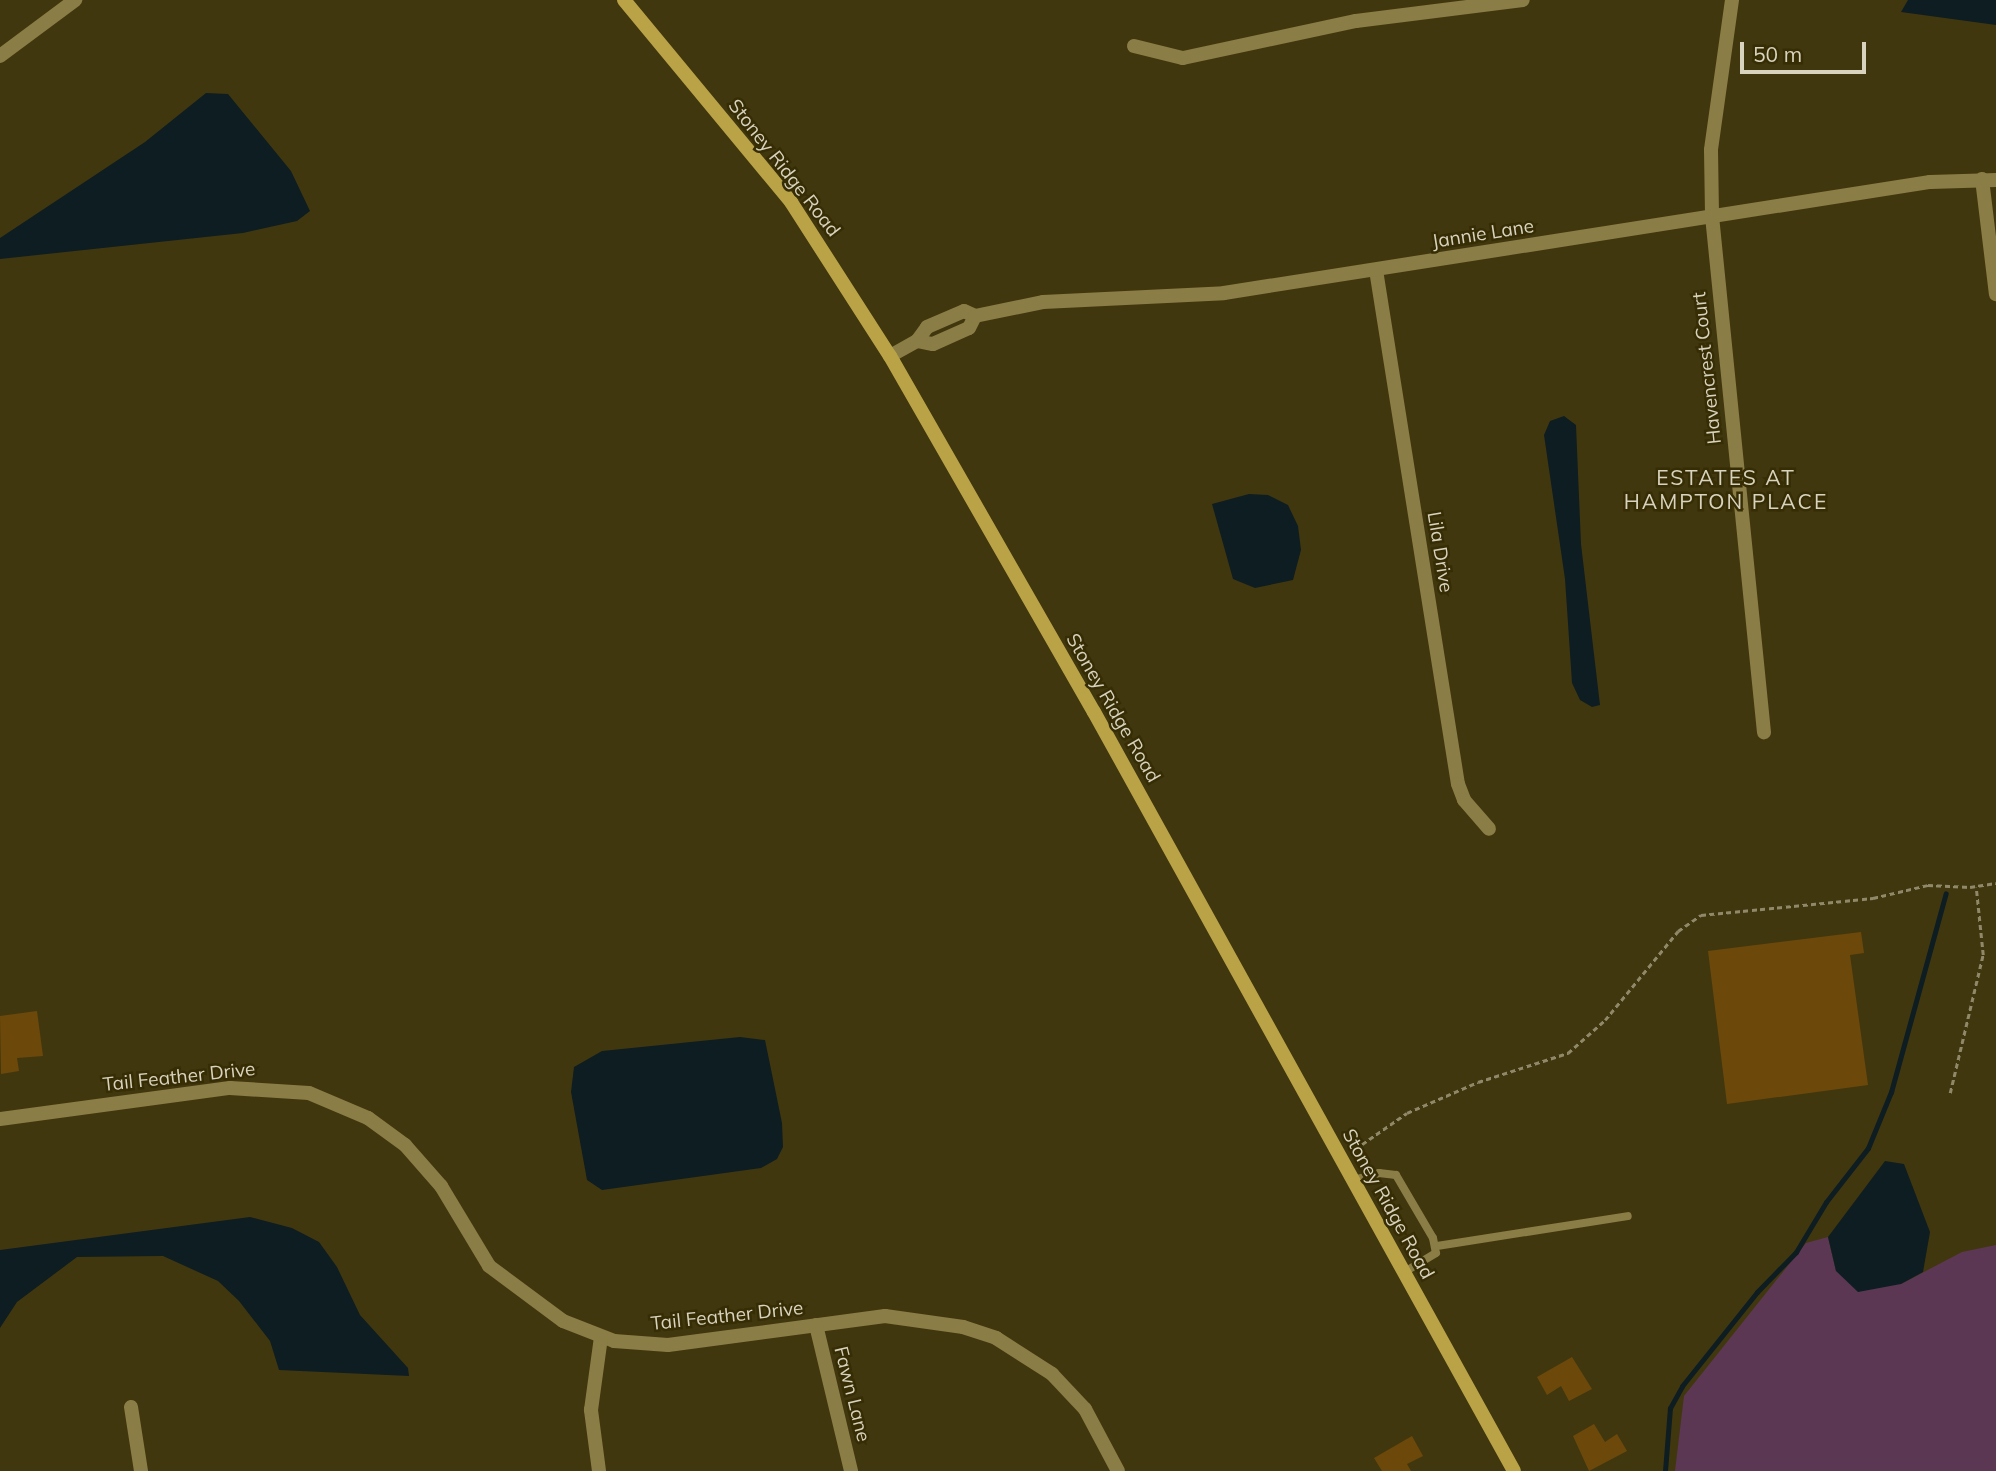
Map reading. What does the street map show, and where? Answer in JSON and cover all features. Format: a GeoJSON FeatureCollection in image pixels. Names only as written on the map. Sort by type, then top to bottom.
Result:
{"type":"FeatureCollection","features":[{"type":"Feature","properties":{"kind":"street"},"geometry":{"type":"LineString","coordinates":[[0,56],[75,0]]}},
{"type":"Feature","properties":{"kind":"street","name":"Stoney Ridge Road"},"geometry":{"type":"LineString","coordinates":[[624,0],[791,202],[890,356],[1094,712],[1514,1471]]}},
{"type":"Feature","properties":{"kind":"street"},"geometry":{"type":"LineString","coordinates":[[1134,46],[1183,58],[1356,21],[1523,0]]}},
{"type":"Feature","properties":{"kind":"street","name":"Havencrest Court"},"geometry":{"type":"LineString","coordinates":[[1732,0],[1712,150],[1712,216],[1763,732]]}},
{"type":"Feature","properties":{"kind":"street"},"geometry":{"type":"LineString","coordinates":[[1989,180],[1996,294]]}},
{"type":"Feature","properties":{"kind":"street","name":"Jannie Lane"},"geometry":{"type":"LineString","coordinates":[[890,356],[917,341],[933,344],[969,328],[975,316],[1024,304],[1212,294],[1930,182],[1989,180]]}},
{"type":"Feature","properties":{"kind":"street","name":"Lila Drive"},"geometry":{"type":"LineString","coordinates":[[1376,270],[1458,784],[1464,800],[1489,830]]}},
{"type":"Feature","properties":{"kind":"street","name":"Tail Feather Drive"},"geometry":{"type":"LineString","coordinates":[[0,1119],[230,1088],[278,1088],[322,1097],[368,1118],[405,1145],[434,1175],[478,1251],[503,1279],[563,1321],[601,1337],[668,1345],[897,1316],[946,1322],[996,1338],[1038,1363],[1076,1398],[1118,1471]]}},
{"type":"Feature","properties":{"kind":"street","name":"Fawn Lane"},"geometry":{"type":"LineString","coordinates":[[816,1325],[851,1471]]}},
{"type":"Feature","properties":{"kind":"street"},"geometry":{"type":"LineString","coordinates":[[598,1471],[591,1410],[601,1337]]}},
{"type":"Feature","properties":{"kind":"street"},"geometry":{"type":"LineString","coordinates":[[131,1407],[141,1471]]}},
{"type":"Feature","properties":{"kind":"lane"},"geometry":{"type":"LineString","coordinates":[[1353,1180],[1379,1173],[1400,1178],[1437,1246],[1436,1253],[1404,1273]]}},
{"type":"Feature","properties":{"kind":"lane"},"geometry":{"type":"LineString","coordinates":[[1437,1246],[1628,1216]]}},
{"type":"Feature","properties":{"kind":"path"},"geometry":{"type":"LineString","coordinates":[[1342,1160],[1369,1136],[1407,1114],[1478,1082],[1569,1053],[1605,1020],[1678,932],[1701,915],[1873,898],[1928,885],[1976,886],[1996,883]]}},
{"type":"Feature","properties":{"kind":"path"},"geometry":{"type":"LineString","coordinates":[[1950,1093],[1983,955],[1976,886]]}},
{"type":"Feature","properties":{"kind":"shaded area"},"geometry":{"type":"Polygon","coordinates":[[[1908,0],[1996,0],[1996,25],[1901,12],[1908,0]]]}},
{"type":"Feature","properties":{"kind":"shaded area"},"geometry":{"type":"Polygon","coordinates":[[[206,93],[228,94],[291,171],[310,211],[297,221],[243,233],[0,259],[0,238],[145,142],[206,93]]]}},
{"type":"Feature","properties":{"kind":"shaded area"},"geometry":{"type":"Polygon","coordinates":[[[1564,416],[1576,425],[1581,544],[1600,705],[1592,707],[1580,700],[1572,683],[1565,579],[1544,435],[1550,421],[1564,416]]]}},
{"type":"Feature","properties":{"kind":"shaded area"},"geometry":{"type":"Polygon","coordinates":[[[1249,494],[1268,495],[1288,505],[1298,526],[1301,550],[1293,580],[1255,588],[1233,579],[1212,504],[1249,494]]]}},
{"type":"Feature","properties":{"kind":"shaded area"},"geometry":{"type":"Polygon","coordinates":[[[740,1037],[765,1040],[782,1123],[783,1147],[777,1159],[761,1168],[602,1190],[587,1180],[571,1092],[574,1067],[602,1051],[740,1037]]]}},
{"type":"Feature","properties":{"kind":"shaded area"},"geometry":{"type":"Polygon","coordinates":[[[1885,1161],[1904,1164],[1930,1232],[1923,1272],[1901,1284],[1858,1292],[1836,1271],[1828,1237],[1885,1161]]]}},
{"type":"Feature","properties":{"kind":"shaded area"},"geometry":{"type":"Polygon","coordinates":[[[250,1217],[292,1228],[319,1242],[337,1267],[360,1315],[408,1368],[409,1376],[279,1370],[270,1341],[239,1301],[218,1281],[163,1256],[77,1257],[17,1302],[0,1328],[0,1250],[250,1217]]]}},
{"type":"Feature","properties":{"kind":"shaded area"},"geometry":{"type":"Polygon","coordinates":[[[1828,1237],[1836,1271],[1901,1284],[1962,1252],[1996,1245],[1996,1471],[1675,1471],[1684,1396],[1806,1243],[1828,1237]]]}},
{"type":"Feature","properties":{"kind":"building"},"geometry":{"type":"Polygon","coordinates":[[[1861,932],[1864,953],[1850,955],[1868,1085],[1727,1104],[1708,951],[1861,932]]]}},
{"type":"Feature","properties":{"kind":"building"},"geometry":{"type":"Polygon","coordinates":[[[37,1011],[43,1056],[17,1058],[19,1071],[1,1074],[0,1016],[37,1011]]]}},
{"type":"Feature","properties":{"kind":"building"},"geometry":{"type":"Polygon","coordinates":[[[1572,1357],[1592,1389],[1569,1401],[1561,1386],[1547,1395],[1537,1377],[1572,1357]]]}},
{"type":"Feature","properties":{"kind":"building"},"geometry":{"type":"Polygon","coordinates":[[[1594,1424],[1605,1442],[1617,1434],[1627,1451],[1589,1471],[1573,1436],[1594,1424]]]}},
{"type":"Feature","properties":{"kind":"building"},"geometry":{"type":"Polygon","coordinates":[[[1412,1436],[1423,1456],[1407,1464],[1411,1471],[1382,1471],[1374,1458],[1412,1436]]]}},
{"type":"Feature","properties":{"kind":"waterway"},"geometry":{"type":"LineString","coordinates":[[1665,1471],[1670,1408],[1682,1386],[1757,1292],[1796,1252],[1826,1202],[1868,1148],[1891,1092],[1946,893]]}},
{"type":"Feature","properties":{"kind":"district","name":"ESTATES AT HAMPTON PLACE"},"geometry":{"type":"Point","coordinates":[1726,489]}}]}
